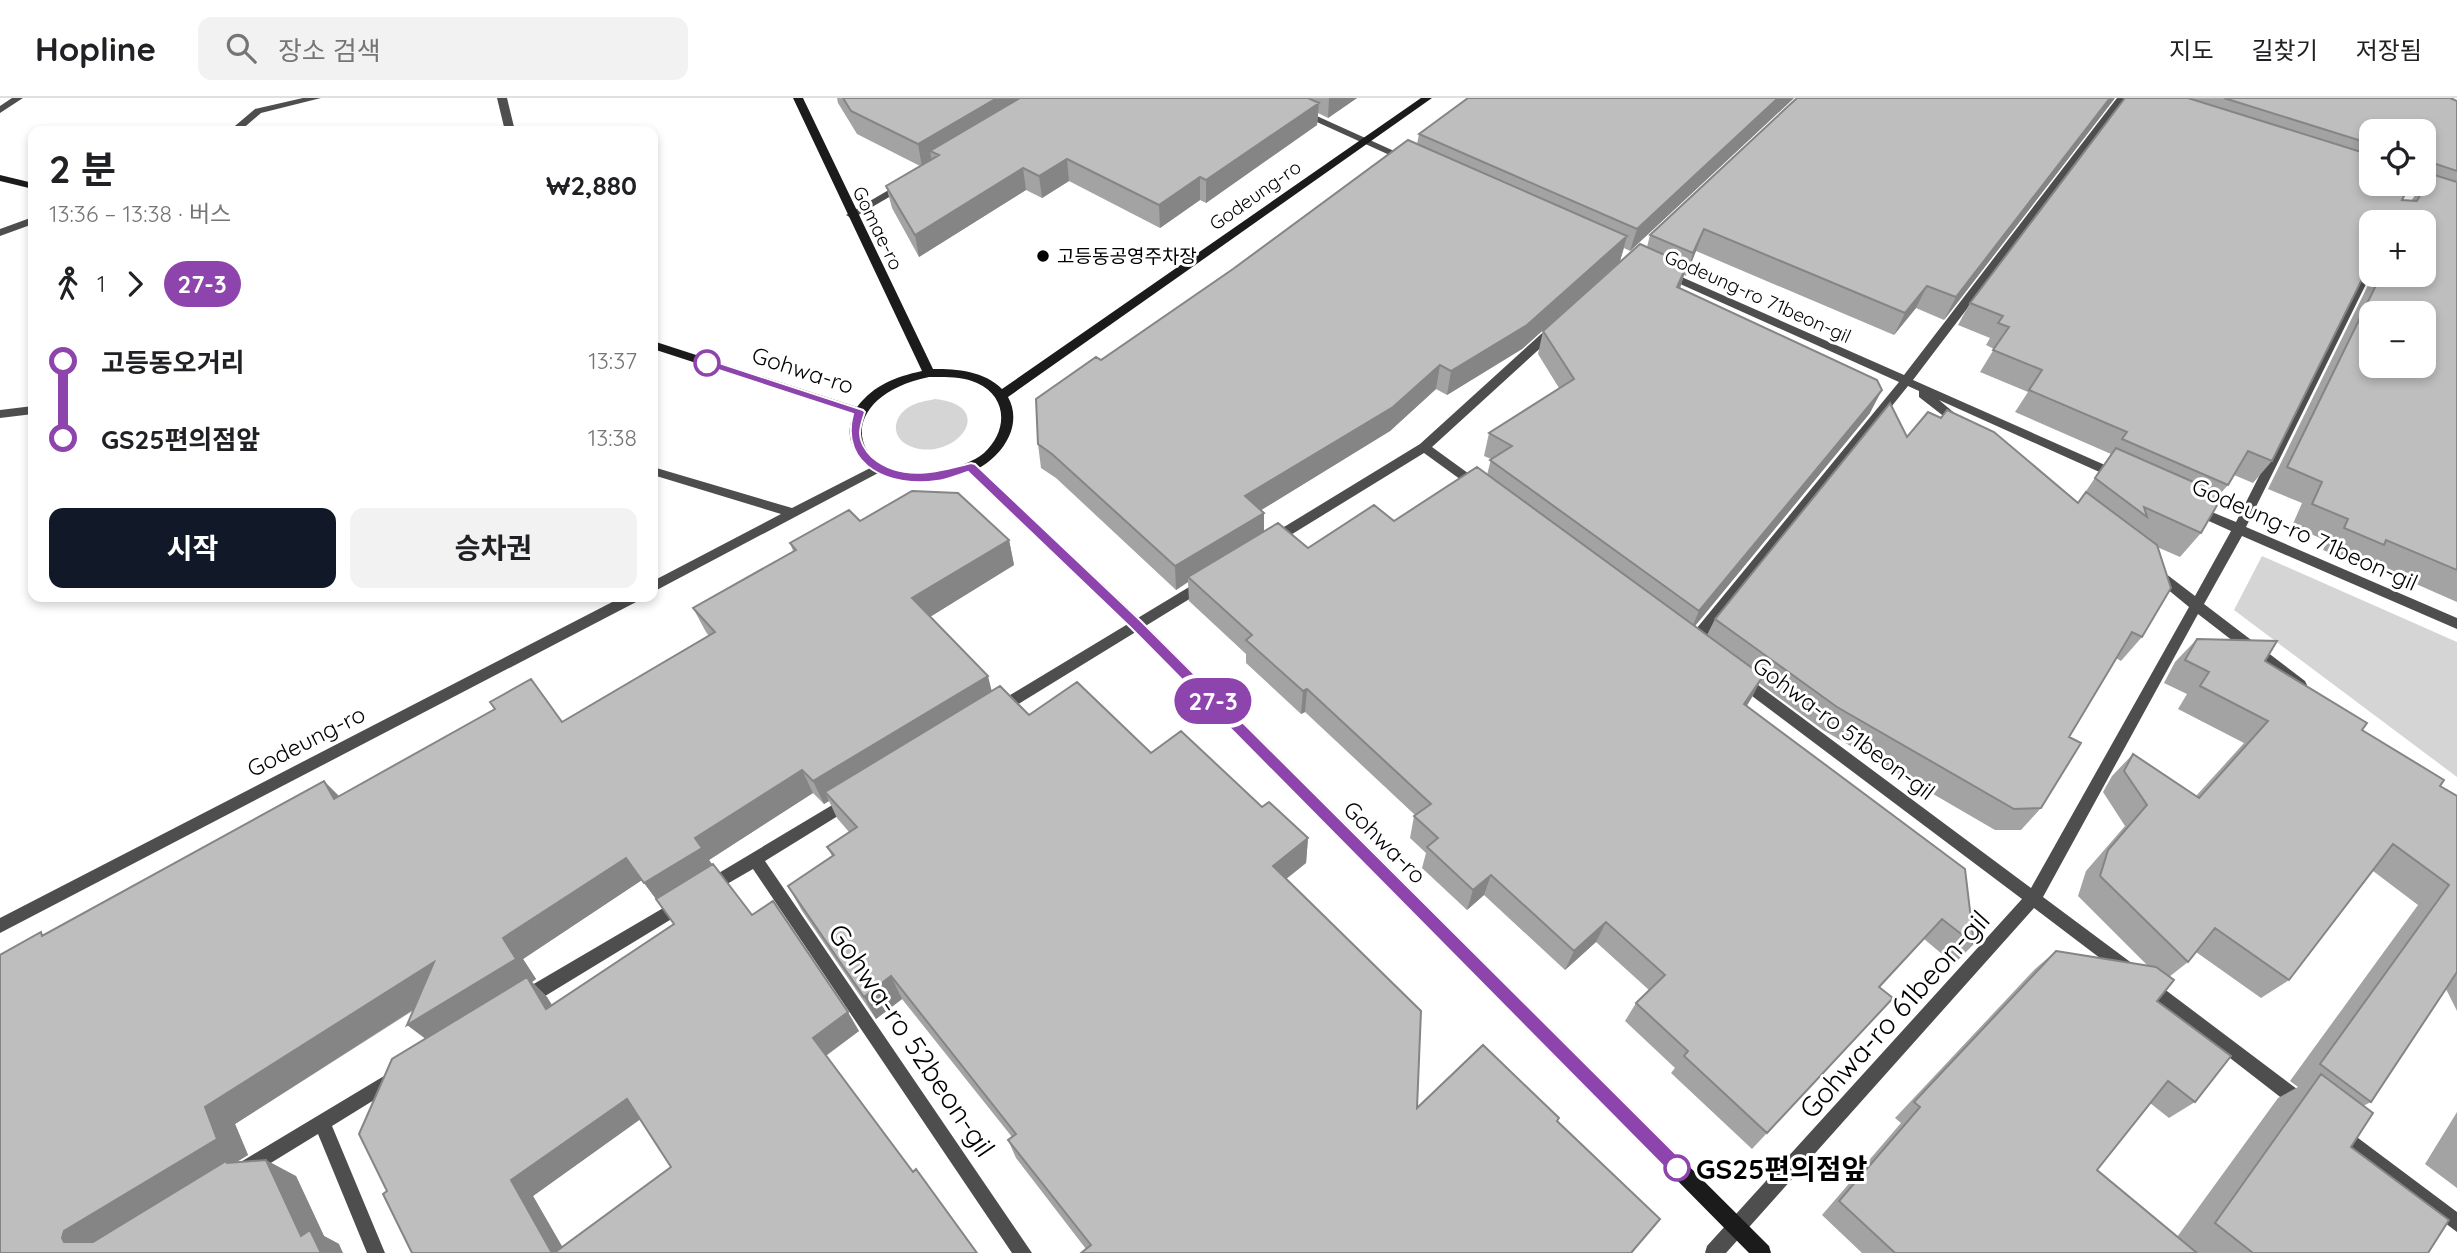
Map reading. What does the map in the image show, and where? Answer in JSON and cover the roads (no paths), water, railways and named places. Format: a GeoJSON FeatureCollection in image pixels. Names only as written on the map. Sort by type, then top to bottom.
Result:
{"type":"FeatureCollection","features":[{"type":"Feature","properties":{"kind":"street"},"geometry":{"type":"LineString","coordinates":[[0,110],[18,98]]}},
{"type":"Feature","properties":{"kind":"street"},"geometry":{"type":"LineString","coordinates":[[240,126],[258,111],[316,98]]}},
{"type":"Feature","properties":{"kind":"street"},"geometry":{"type":"LineString","coordinates":[[502,98],[509,126]]}},
{"type":"Feature","properties":{"kind":"street","name":"Gomae-ro"},"geometry":{"type":"LineString","coordinates":[[798,98],[851,215],[929,373]]}},
{"type":"Feature","properties":{"kind":"street"},"geometry":{"type":"LineString","coordinates":[[1269,98],[1416,164]]}},
{"type":"Feature","properties":{"kind":"street","name":"Godeung-ro"},"geometry":{"type":"LineString","coordinates":[[1002,395],[1427,98]]}},
{"type":"Feature","properties":{"kind":"street"},"geometry":{"type":"LineString","coordinates":[[1692,644],[1906,381],[2123,98],[2136,102]]}},
{"type":"Feature","properties":{"kind":"street"},"geometry":{"type":"LineString","coordinates":[[0,178],[28,185]]}},
{"type":"Feature","properties":{"kind":"street"},"geometry":{"type":"LineString","coordinates":[[851,215],[910,181]]}},
{"type":"Feature","properties":{"kind":"street"},"geometry":{"type":"LineString","coordinates":[[2403,200],[2405,196]]}},
{"type":"Feature","properties":{"kind":"street"},"geometry":{"type":"LineString","coordinates":[[2431,196],[2457,204]]}},
{"type":"Feature","properties":{"kind":"street"},"geometry":{"type":"LineString","coordinates":[[0,233],[28,222]]}},
{"type":"Feature","properties":{"kind":"street","name":"Godeung-ro 71beon-gil"},"geometry":{"type":"LineString","coordinates":[[1657,270],[2128,480]]}},
{"type":"Feature","properties":{"kind":"street","name":"Gohwa-ro 61beon-gil"},"geometry":{"type":"LineString","coordinates":[[1714,1253],[2034,897],[2239,529],[2360,287]]}},
{"type":"Feature","properties":{"kind":"street"},"geometry":{"type":"LineString","coordinates":[[1263,546],[1424,447],[1562,321]]}},
{"type":"Feature","properties":{"kind":"street","name":"Gohwa-ro"},"geometry":{"type":"LineString","coordinates":[[658,347],[859,412]]}},
{"type":"Feature","properties":{"kind":"street"},"geometry":{"type":"LineString","coordinates":[[929,373],[958,373],[984,381],[1002,395],[1010,413],[1007,434],[991,454],[971,467],[936,477],[905,477],[878,468],[860,452],[854,433],[859,412],[875,394],[900,380],[929,373]]}},
{"type":"Feature","properties":{"kind":"street"},"geometry":{"type":"LineString","coordinates":[[1906,381],[1970,431]]}},
{"type":"Feature","properties":{"kind":"street"},"geometry":{"type":"LineString","coordinates":[[0,414],[28,411]]}},
{"type":"Feature","properties":{"kind":"street"},"geometry":{"type":"LineString","coordinates":[[1424,447],[1491,496]]}},
{"type":"Feature","properties":{"kind":"street","name":"Gohwa-ro"},"geometry":{"type":"LineString","coordinates":[[971,467],[1136,624],[1762,1253]]}},
{"type":"Feature","properties":{"kind":"street"},"geometry":{"type":"LineString","coordinates":[[658,584],[878,468]]}},
{"type":"Feature","properties":{"kind":"street"},"geometry":{"type":"LineString","coordinates":[[658,472],[795,513]]}},
{"type":"Feature","properties":{"kind":"street","name":"Godeung-ro 71beon-gil"},"geometry":{"type":"LineString","coordinates":[[2177,502],[2457,624]]}},
{"type":"Feature","properties":{"kind":"street"},"geometry":{"type":"LineString","coordinates":[[2143,564],[2316,697]]}},
{"type":"Feature","properties":{"kind":"street"},"geometry":{"type":"LineString","coordinates":[[981,720],[1217,575]]}},
{"type":"Feature","properties":{"kind":"street","name":"Godeung-ro"},"geometry":{"type":"LineString","coordinates":[[0,926],[624,602]]}},
{"type":"Feature","properties":{"kind":"street","name":"Gohwa-ro 51beon-gil"},"geometry":{"type":"LineString","coordinates":[[1725,668],[2034,897]]}},
{"type":"Feature","properties":{"kind":"street"},"geometry":{"type":"LineString","coordinates":[[509,1008],[862,793]]}},
{"type":"Feature","properties":{"kind":"street","name":"Gohwa-ro 52beon-gil"},"geometry":{"type":"LineString","coordinates":[[755,859],[1023,1253]]}},
{"type":"Feature","properties":{"kind":"street"},"geometry":{"type":"LineString","coordinates":[[2034,897],[2457,1223]]}},
{"type":"Feature","properties":{"kind":"street"},"geometry":{"type":"LineString","coordinates":[[227,1180],[404,1072]]}},
{"type":"Feature","properties":{"kind":"street"},"geometry":{"type":"LineString","coordinates":[[322,1122],[376,1253]]}},
{"type":"Feature","properties":{"kind":"place","name":"고등동공영주차장"},"geometry":{"type":"Point","coordinates":[1043,256]}},
{"type":"Feature","properties":{"kind":"place","name":"GS25편의점앞"},"geometry":{"type":"Point","coordinates":[1677,1168]}}]}
